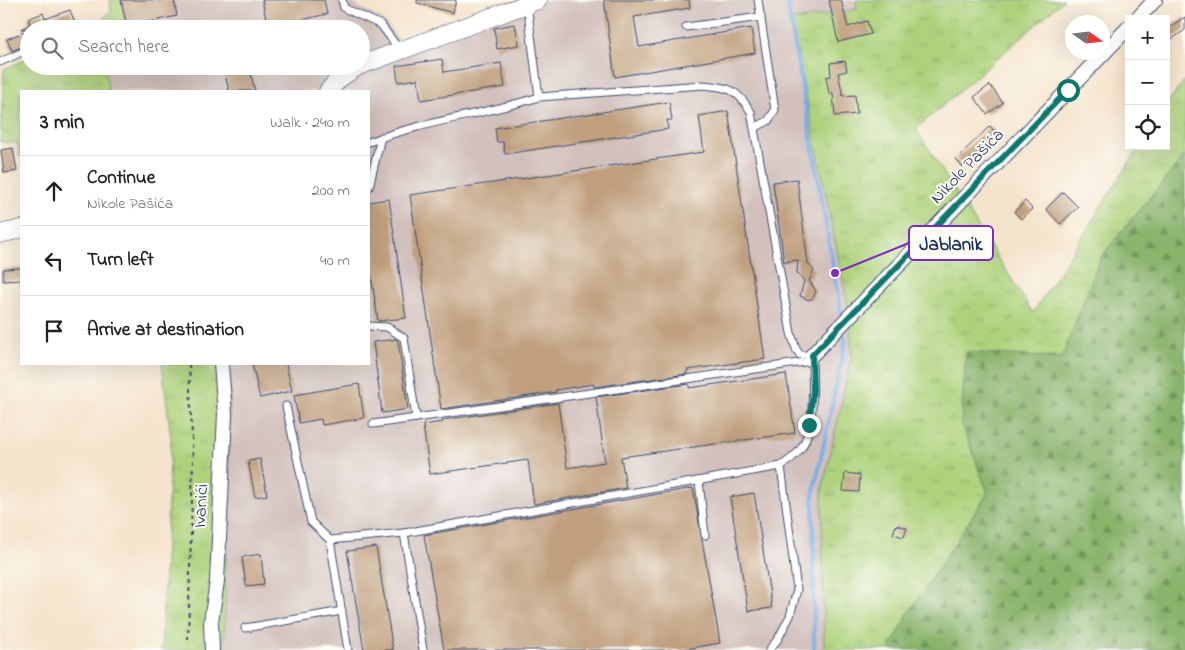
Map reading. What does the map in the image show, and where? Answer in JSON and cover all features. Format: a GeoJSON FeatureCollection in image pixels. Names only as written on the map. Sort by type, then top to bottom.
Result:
{"type":"FeatureCollection","features":[{"type":"Feature","properties":{"kind":"street"},"geometry":{"type":"LineString","coordinates":[[1141,15],[1155,0]]}},
{"type":"Feature","properties":{"kind":"street"},"geometry":{"type":"LineString","coordinates":[[370,62],[400,49],[533,2]]}},
{"type":"Feature","properties":{"kind":"street","name":"Nikole Pašića"},"geometry":{"type":"LineString","coordinates":[[812,358],[1125,31]]}},
{"type":"Feature","properties":{"kind":"street"},"geometry":{"type":"LineString","coordinates":[[329,90],[345,75]]}},
{"type":"Feature","properties":{"kind":"street"},"geometry":{"type":"LineString","coordinates":[[0,234],[20,229]]}},
{"type":"Feature","properties":{"kind":"street","name":"Ivanići"},"geometry":{"type":"LineString","coordinates":[[212,650],[211,622],[217,581],[225,414],[221,365]]}},
{"type":"Feature","properties":{"kind":"lane"},"geometry":{"type":"LineString","coordinates":[[342,0],[344,8],[381,25],[400,49]]}},
{"type":"Feature","properties":{"kind":"lane"},"geometry":{"type":"LineString","coordinates":[[754,128],[768,121],[775,110],[758,0]]}},
{"type":"Feature","properties":{"kind":"lane"},"geometry":{"type":"LineString","coordinates":[[533,2],[539,97]]}},
{"type":"Feature","properties":{"kind":"lane"},"geometry":{"type":"LineString","coordinates":[[686,27],[761,16]]}},
{"type":"Feature","properties":{"kind":"lane"},"geometry":{"type":"LineString","coordinates":[[0,62],[20,53]]}},
{"type":"Feature","properties":{"kind":"lane"},"geometry":{"type":"LineString","coordinates":[[370,142],[381,137],[539,97],[703,85],[727,87],[742,97],[751,112],[791,333],[800,355],[812,358]]}},
{"type":"Feature","properties":{"kind":"lane"},"geometry":{"type":"LineString","coordinates":[[370,183],[381,137]]}},
{"type":"Feature","properties":{"kind":"lane"},"geometry":{"type":"LineString","coordinates":[[370,326],[387,327],[404,338],[416,418]]}},
{"type":"Feature","properties":{"kind":"lane"},"geometry":{"type":"LineString","coordinates":[[374,424],[812,358]]}},
{"type":"Feature","properties":{"kind":"lane"},"geometry":{"type":"LineString","coordinates":[[330,540],[404,533],[781,466],[800,450],[809,425],[813,391],[812,358]]}},
{"type":"Feature","properties":{"kind":"lane"},"geometry":{"type":"LineString","coordinates":[[286,406],[311,522],[330,540],[342,611],[346,650]]}},
{"type":"Feature","properties":{"kind":"lane"},"geometry":{"type":"LineString","coordinates":[[769,650],[778,639],[790,616],[796,590],[781,466]]}},
{"type":"Feature","properties":{"kind":"lane"},"geometry":{"type":"LineString","coordinates":[[699,481],[705,535]]}},
{"type":"Feature","properties":{"kind":"lane"},"geometry":{"type":"LineString","coordinates":[[404,533],[423,650]]}},
{"type":"Feature","properties":{"kind":"lane"},"geometry":{"type":"LineString","coordinates":[[245,628],[342,611]]}},
{"type":"Feature","properties":{"kind":"path"},"geometry":{"type":"LineString","coordinates":[[188,640],[193,463],[189,365]]}},
{"type":"Feature","properties":{"kind":"shaded area"},"geometry":{"type":"Polygon","coordinates":[[[166,0],[348,0],[384,21],[410,53],[543,0],[856,0],[857,9],[791,21],[849,311],[852,356],[822,491],[824,650],[226,650],[224,647],[225,365],[370,365],[370,90],[109,90],[106,75],[370,75],[370,20],[124,20],[124,11],[166,0]]]}},
{"type":"Feature","properties":{"kind":"green space"},"geometry":{"type":"Polygon","coordinates":[[[110,0],[166,0],[124,11],[124,20],[102,20],[111,10],[110,0]]]}},
{"type":"Feature","properties":{"kind":"green space"},"geometry":{"type":"Polygon","coordinates":[[[856,0],[1064,0],[916,129],[1033,313],[1137,150],[1170,150],[1170,100],[1185,80],[1185,155],[1101,257],[1062,358],[961,421],[988,493],[910,611],[889,650],[824,650],[822,491],[852,356],[849,311],[791,21],[857,9],[856,0]]]}},
{"type":"Feature","properties":{"kind":"green space"},"geometry":{"type":"Polygon","coordinates":[[[20,62],[20,75],[106,75],[109,90],[20,90],[20,157],[17,143],[0,142],[4,69],[20,62]]]}},
{"type":"Feature","properties":{"kind":"green space"},"geometry":{"type":"Polygon","coordinates":[[[1185,155],[1185,650],[889,650],[910,611],[988,493],[961,421],[966,352],[1062,358],[1101,257],[1185,155]]]}},
{"type":"Feature","properties":{"kind":"green space"},"geometry":{"type":"Polygon","coordinates":[[[162,365],[225,365],[230,391],[224,647],[226,650],[161,650],[171,438],[162,365]]]}},
{"type":"Feature","properties":{"kind":"building"},"geometry":{"type":"Polygon","coordinates":[[[121,0],[174,0],[177,16],[159,20],[125,20],[121,0]]]}},
{"type":"Feature","properties":{"kind":"building"},"geometry":{"type":"Polygon","coordinates":[[[262,0],[324,0],[327,14],[302,20],[266,20],[262,0]]]}},
{"type":"Feature","properties":{"kind":"building"},"geometry":{"type":"Polygon","coordinates":[[[417,0],[456,0],[453,13],[417,3],[417,0]]]}},
{"type":"Feature","properties":{"kind":"building"},"geometry":{"type":"Polygon","coordinates":[[[604,0],[689,0],[690,8],[634,17],[639,47],[751,28],[755,53],[615,77],[604,0]]]}},
{"type":"Feature","properties":{"kind":"building"},"geometry":{"type":"Polygon","coordinates":[[[829,0],[841,0],[848,27],[867,21],[871,34],[838,42],[829,0]]]}},
{"type":"Feature","properties":{"kind":"building"},"geometry":{"type":"Polygon","coordinates":[[[70,10],[74,20],[28,19],[43,13],[45,19],[70,10]]]}},
{"type":"Feature","properties":{"kind":"building"},"geometry":{"type":"Polygon","coordinates":[[[1185,17],[1185,30],[1170,40],[1170,26],[1185,17]]]}},
{"type":"Feature","properties":{"kind":"building"},"geometry":{"type":"Polygon","coordinates":[[[515,24],[519,45],[497,49],[494,28],[515,24]]]}},
{"type":"Feature","properties":{"kind":"building"},"geometry":{"type":"Polygon","coordinates":[[[20,34],[20,48],[12,51],[7,39],[20,34]]]}},
{"type":"Feature","properties":{"kind":"building"},"geometry":{"type":"Polygon","coordinates":[[[442,59],[444,72],[501,63],[505,87],[421,100],[418,79],[398,82],[396,66],[442,59]]]}},
{"type":"Feature","properties":{"kind":"building"},"geometry":{"type":"Polygon","coordinates":[[[845,61],[847,71],[838,73],[843,96],[855,95],[857,114],[835,116],[833,93],[829,93],[826,77],[831,76],[830,63],[845,61]]]}},
{"type":"Feature","properties":{"kind":"building"},"geometry":{"type":"Polygon","coordinates":[[[225,75],[251,75],[255,90],[229,90],[225,75]]]}},
{"type":"Feature","properties":{"kind":"building"},"geometry":{"type":"Polygon","coordinates":[[[990,85],[1003,103],[987,114],[974,97],[990,85]]]}},
{"type":"Feature","properties":{"kind":"building"},"geometry":{"type":"Polygon","coordinates":[[[669,102],[672,120],[667,120],[668,129],[505,154],[503,142],[497,142],[495,128],[669,102]]]}},
{"type":"Feature","properties":{"kind":"building"},"geometry":{"type":"Polygon","coordinates":[[[728,111],[765,359],[687,370],[687,374],[594,387],[594,384],[556,390],[556,392],[441,409],[410,195],[704,152],[699,116],[728,111]]]}},
{"type":"Feature","properties":{"kind":"building"},"geometry":{"type":"Polygon","coordinates":[[[990,126],[996,133],[963,167],[956,159],[990,126]]]}},
{"type":"Feature","properties":{"kind":"building"},"geometry":{"type":"Polygon","coordinates":[[[13,148],[17,171],[4,173],[1,150],[13,148]]]}},
{"type":"Feature","properties":{"kind":"building"},"geometry":{"type":"Polygon","coordinates":[[[797,179],[808,264],[814,270],[809,281],[816,291],[813,298],[809,300],[800,296],[804,281],[797,273],[798,260],[784,262],[773,182],[797,179]]]}},
{"type":"Feature","properties":{"kind":"building"},"geometry":{"type":"Polygon","coordinates":[[[1063,192],[1078,207],[1060,224],[1046,209],[1063,192]]]}},
{"type":"Feature","properties":{"kind":"building"},"geometry":{"type":"Polygon","coordinates":[[[389,199],[406,318],[378,321],[370,268],[370,202],[389,199]]]}},
{"type":"Feature","properties":{"kind":"building"},"geometry":{"type":"Polygon","coordinates":[[[1025,201],[1032,209],[1021,219],[1014,212],[1025,201]]]}},
{"type":"Feature","properties":{"kind":"building"},"geometry":{"type":"Polygon","coordinates":[[[20,268],[20,280],[3,281],[3,269],[20,268]]]}},
{"type":"Feature","properties":{"kind":"building"},"geometry":{"type":"Polygon","coordinates":[[[396,339],[398,341],[408,409],[382,413],[373,342],[396,339]]]}},
{"type":"Feature","properties":{"kind":"building"},"geometry":{"type":"Polygon","coordinates":[[[252,365],[286,365],[292,391],[260,398],[252,365]]]}},
{"type":"Feature","properties":{"kind":"building"},"geometry":{"type":"Polygon","coordinates":[[[786,374],[795,433],[621,457],[626,488],[534,504],[528,460],[430,474],[423,425],[443,422],[443,420],[558,403],[567,468],[605,462],[596,397],[689,384],[689,388],[786,374]]]}},
{"type":"Feature","properties":{"kind":"building"},"geometry":{"type":"Polygon","coordinates":[[[359,384],[364,418],[322,425],[321,419],[299,423],[294,395],[359,384]]]}},
{"type":"Feature","properties":{"kind":"building"},"geometry":{"type":"Polygon","coordinates":[[[260,459],[267,495],[255,497],[248,461],[260,459]]]}},
{"type":"Feature","properties":{"kind":"building"},"geometry":{"type":"Polygon","coordinates":[[[845,473],[860,475],[859,492],[843,491],[845,473]]]}},
{"type":"Feature","properties":{"kind":"building"},"geometry":{"type":"Polygon","coordinates":[[[693,488],[720,643],[680,650],[444,650],[424,535],[693,488]]]}},
{"type":"Feature","properties":{"kind":"building"},"geometry":{"type":"Polygon","coordinates":[[[754,493],[772,608],[748,611],[730,497],[754,493]]]}},
{"type":"Feature","properties":{"kind":"building"},"geometry":{"type":"Polygon","coordinates":[[[896,525],[907,528],[904,537],[893,534],[896,525]]]}},
{"type":"Feature","properties":{"kind":"building"},"geometry":{"type":"Polygon","coordinates":[[[376,547],[393,650],[364,650],[347,551],[376,547]]]}},
{"type":"Feature","properties":{"kind":"building"},"geometry":{"type":"Polygon","coordinates":[[[261,554],[264,584],[246,586],[242,557],[261,554]]]}},
{"type":"Feature","properties":{"kind":"waterway"},"geometry":{"type":"LineString","coordinates":[[787,0],[841,312]]}},
{"type":"Feature","properties":{"kind":"waterway"},"geometry":{"type":"LineString","coordinates":[[814,650],[813,496],[845,343],[844,335]]}},
{"type":"Feature","properties":{"kind":"place","name":"Jablanik"},"geometry":{"type":"Point","coordinates":[835,273]}},
{"type":"Feature","properties":{"kind":"route"},"geometry":{"type":"LineString","coordinates":[[809,425],[813,391],[812,355],[1068,90]]}}]}
